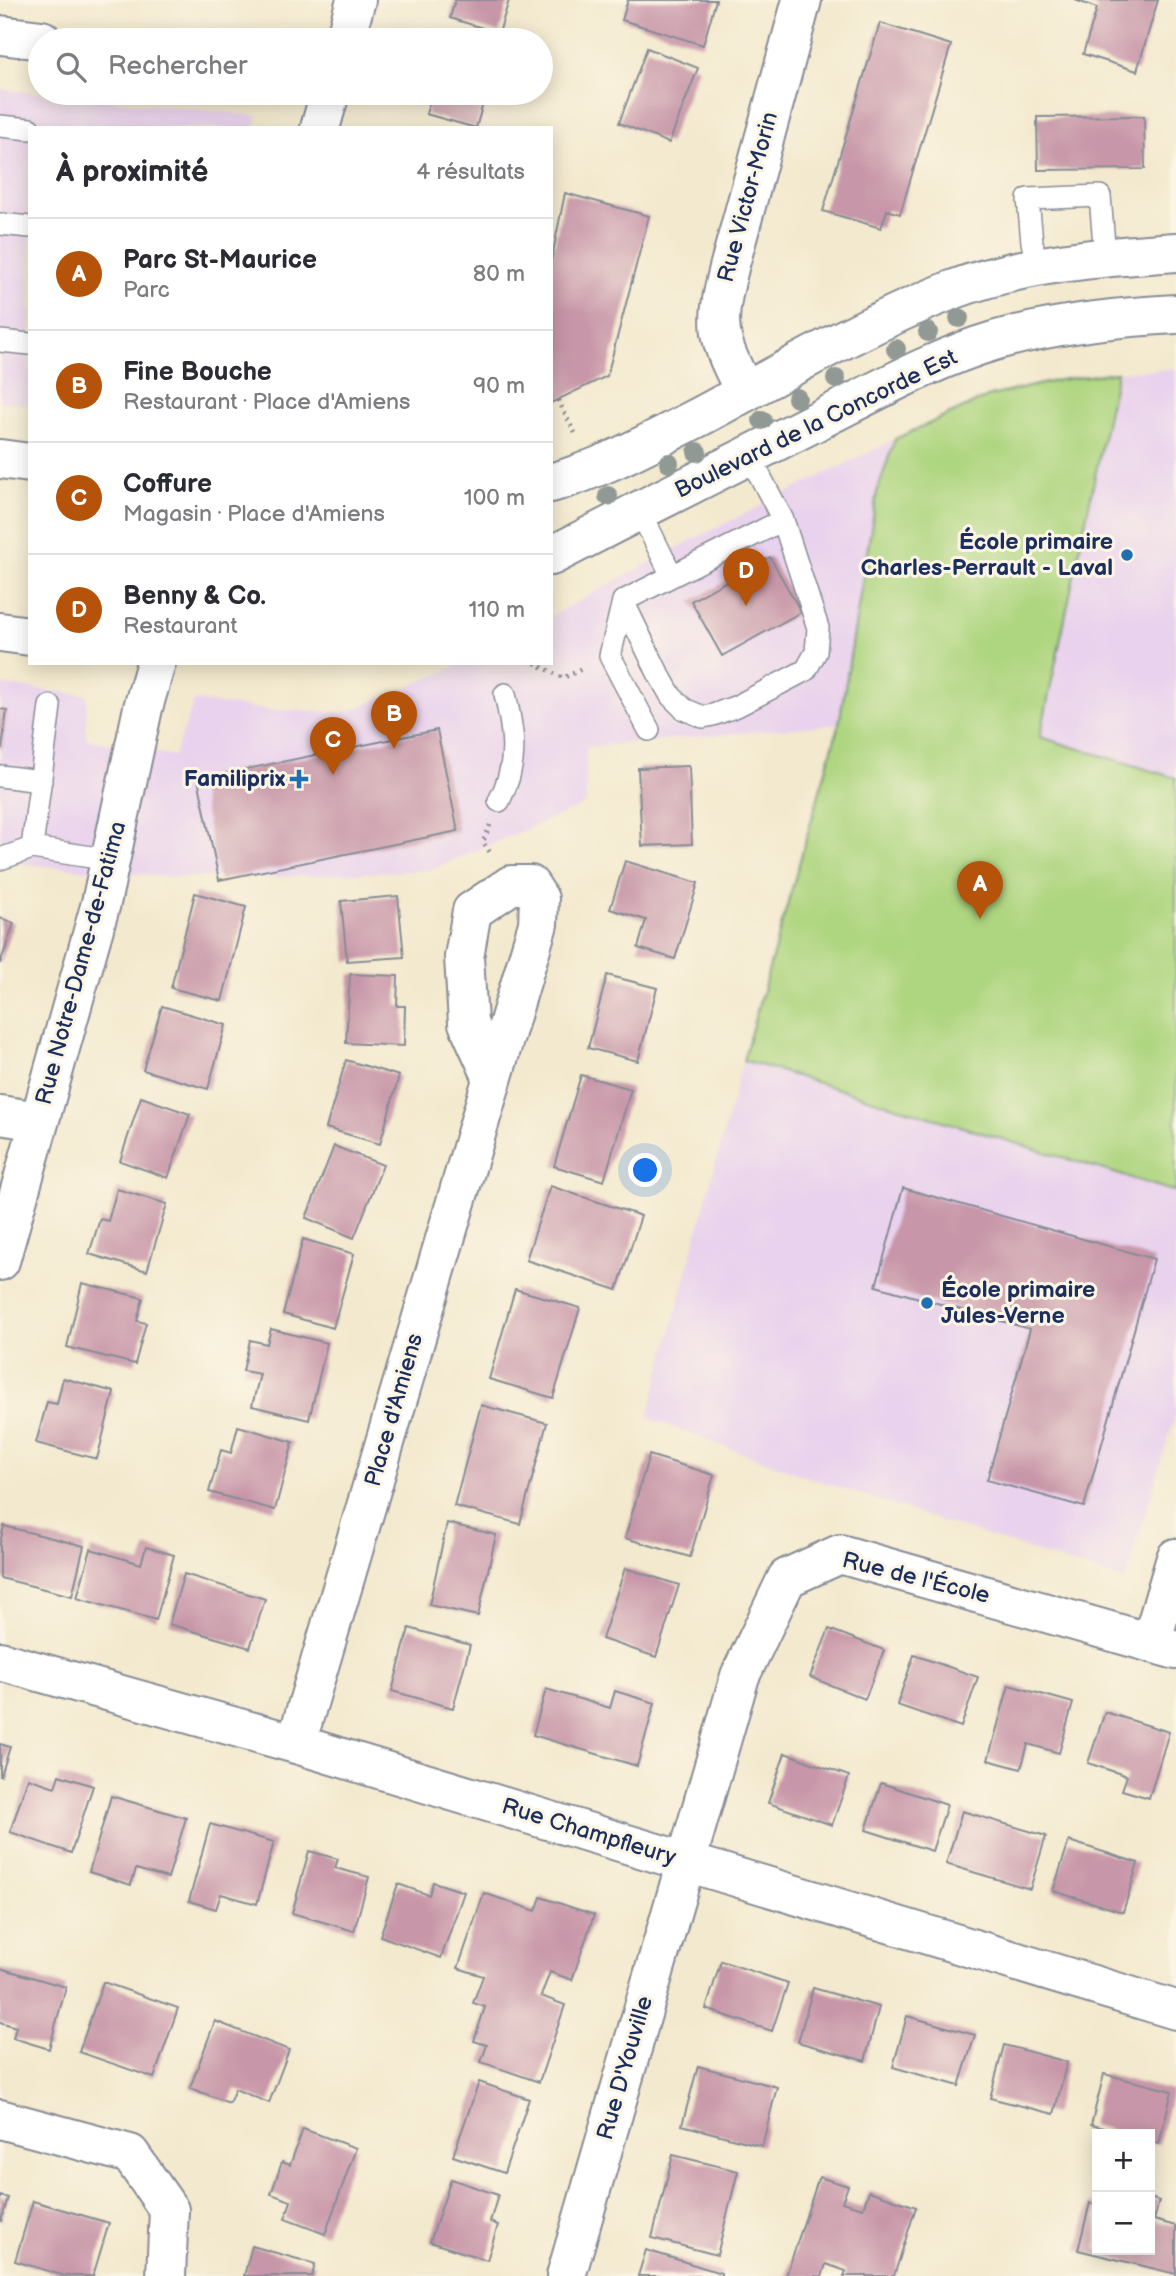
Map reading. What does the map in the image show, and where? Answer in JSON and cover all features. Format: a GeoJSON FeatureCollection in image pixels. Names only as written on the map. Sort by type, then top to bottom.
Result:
{"type":"FeatureCollection","features":[{"type":"Feature","properties":{"kind":"street"},"geometry":{"type":"LineString","coordinates":[[348,28],[356,0]]}},
{"type":"Feature","properties":{"kind":"street","name":"Rue Victor-Morin"},"geometry":{"type":"LineString","coordinates":[[745,392],[724,350],[720,335],[721,304],[802,0]]}},
{"type":"Feature","properties":{"kind":"street"},"geometry":{"type":"LineString","coordinates":[[0,35],[28,38]]}},
{"type":"Feature","properties":{"kind":"street"},"geometry":{"type":"LineString","coordinates":[[321,126],[327,105]]}},
{"type":"Feature","properties":{"kind":"street"},"geometry":{"type":"LineString","coordinates":[[553,483],[592,470],[659,438],[891,317],[936,297],[1037,267],[1105,257],[1176,252]]}},
{"type":"Feature","properties":{"kind":"street","name":"Boulevard de la Concorde Est"},"geometry":{"type":"LineString","coordinates":[[553,555],[926,366],[998,340],[1063,326],[1176,314]]}},
{"type":"Feature","properties":{"kind":"street"},"geometry":{"type":"LineString","coordinates":[[0,459],[28,463]]}},
{"type":"Feature","properties":{"kind":"street"},"geometry":{"type":"LineString","coordinates":[[0,632],[28,636]]}},
{"type":"Feature","properties":{"kind":"street","name":"Rue Notre-Dame-de-Fatima"},"geometry":{"type":"LineString","coordinates":[[0,1261],[89,946],[111,860],[143,708],[155,665]]}},
{"type":"Feature","properties":{"kind":"street","name":"Place d'Amiens"},"geometry":{"type":"LineString","coordinates":[[296,1744],[492,1076]]}},
{"type":"Feature","properties":{"kind":"street"},"geometry":{"type":"LineString","coordinates":[[0,1115],[38,1121]]}},
{"type":"Feature","properties":{"kind":"street","name":"Rue de l'École"},"geometry":{"type":"LineString","coordinates":[[685,1861],[740,1675],[787,1578],[840,1554],[1164,1646]]}},
{"type":"Feature","properties":{"kind":"street"},"geometry":{"type":"LineString","coordinates":[[1164,1646],[1176,1558]]}},
{"type":"Feature","properties":{"kind":"street","name":"Rue Champfleury"},"geometry":{"type":"LineString","coordinates":[[0,1661],[296,1744],[1176,2010]]}},
{"type":"Feature","properties":{"kind":"street","name":"Rue D'Youville"},"geometry":{"type":"LineString","coordinates":[[566,2276],[685,1861]]}},
{"type":"Feature","properties":{"kind":"street"},"geometry":{"type":"LineString","coordinates":[[0,2119],[130,2154],[169,2210],[166,2276]]}},
{"type":"Feature","properties":{"kind":"lane"},"geometry":{"type":"LineString","coordinates":[[0,126],[28,129]]}},
{"type":"Feature","properties":{"kind":"lane"},"geometry":{"type":"LineString","coordinates":[[1037,267],[1028,199],[1100,195],[1105,257]]}},
{"type":"Feature","properties":{"kind":"lane"},"geometry":{"type":"LineString","coordinates":[[0,224],[28,227]]}},
{"type":"Feature","properties":{"kind":"lane"},"geometry":{"type":"LineString","coordinates":[[0,341],[28,344]]}},
{"type":"Feature","properties":{"kind":"lane"},"geometry":{"type":"LineString","coordinates":[[623,601],[671,696],[684,709],[703,717],[737,706],[806,670],[816,652],[818,628],[783,520],[749,455]]}},
{"type":"Feature","properties":{"kind":"lane"},"geometry":{"type":"LineString","coordinates":[[640,510],[672,576]]}},
{"type":"Feature","properties":{"kind":"lane"},"geometry":{"type":"LineString","coordinates":[[649,730],[610,656],[623,601],[783,520]]}},
{"type":"Feature","properties":{"kind":"lane"},"geometry":{"type":"LineString","coordinates":[[499,801],[512,768],[512,726],[505,694]]}},
{"type":"Feature","properties":{"kind":"lane"},"geometry":{"type":"LineString","coordinates":[[32,848],[50,706]]}},
{"type":"Feature","properties":{"kind":"lane"},"geometry":{"type":"LineString","coordinates":[[0,776],[41,781]]}},
{"type":"Feature","properties":{"kind":"lane"},"geometry":{"type":"LineString","coordinates":[[0,859],[32,848],[111,860]]}},
{"type":"Feature","properties":{"kind":"path"},"geometry":{"type":"LineString","coordinates":[[558,400],[578,439]]}},
{"type":"Feature","properties":{"kind":"path"},"geometry":{"type":"LineString","coordinates":[[539,665],[563,678],[610,656]]}},
{"type":"Feature","properties":{"kind":"shaded area"},"geometry":{"type":"Polygon","coordinates":[[[0,89],[28,92],[28,105],[153,105],[258,116],[256,126],[28,126],[28,404],[0,401],[0,89]]]}},
{"type":"Feature","properties":{"kind":"shaded area","name":"École primaire Charles-Perrault - Laval"},"geometry":{"type":"Polygon","coordinates":[[[1176,369],[1176,778],[1040,737],[1117,372],[1176,369]]]}},
{"type":"Feature","properties":{"kind":"shaded area"},"geometry":{"type":"Polygon","coordinates":[[[895,439],[877,492],[839,724],[586,747],[586,804],[430,870],[276,877],[168,877],[0,862],[0,685],[87,695],[86,739],[174,756],[194,701],[270,710],[348,712],[460,665],[553,665],[553,615],[684,544],[895,439]]]}},
{"type":"Feature","properties":{"kind":"shaded area","name":"École primaire Jules-Verne"},"geometry":{"type":"Polygon","coordinates":[[[743,1060],[1176,1192],[1176,1413],[1125,1581],[813,1479],[648,1418],[743,1060]]]}},
{"type":"Feature","properties":{"kind":"green space"},"geometry":{"type":"Polygon","coordinates":[[[1117,372],[1040,737],[1176,778],[1176,1192],[743,1060],[839,724],[877,492],[895,439],[990,396],[1059,380],[1117,372]]]}},
{"type":"Feature","properties":{"kind":"building"},"geometry":{"type":"Polygon","coordinates":[[[455,0],[509,0],[501,28],[483,28],[450,18],[455,0]]]}},
{"type":"Feature","properties":{"kind":"building"},"geometry":{"type":"Polygon","coordinates":[[[628,0],[716,0],[703,45],[622,20],[628,0]]]}},
{"type":"Feature","properties":{"kind":"building"},"geometry":{"type":"Polygon","coordinates":[[[1075,0],[1158,0],[1137,71],[1083,54],[1097,8],[1075,0]]]}},
{"type":"Feature","properties":{"kind":"building"},"geometry":{"type":"Polygon","coordinates":[[[880,23],[951,45],[900,214],[887,210],[881,228],[823,211],[880,23]]]}},
{"type":"Feature","properties":{"kind":"building"},"geometry":{"type":"Polygon","coordinates":[[[647,48],[698,68],[669,143],[619,123],[647,48]]]}},
{"type":"Feature","properties":{"kind":"building"},"geometry":{"type":"Polygon","coordinates":[[[429,105],[483,105],[477,126],[426,114],[429,105]]]}},
{"type":"Feature","properties":{"kind":"building"},"geometry":{"type":"Polygon","coordinates":[[[1144,116],[1145,169],[1038,170],[1037,117],[1144,116]]]}},
{"type":"Feature","properties":{"kind":"building"},"geometry":{"type":"Polygon","coordinates":[[[565,193],[649,216],[607,376],[553,402],[553,252],[565,193]]]}},
{"type":"Feature","properties":{"kind":"building"},"geometry":{"type":"Polygon","coordinates":[[[770,557],[801,612],[722,656],[691,601],[770,557]]]}},
{"type":"Feature","properties":{"kind":"building"},"geometry":{"type":"Polygon","coordinates":[[[0,709],[7,710],[2,748],[0,748],[0,709]]]}},
{"type":"Feature","properties":{"kind":"building"},"geometry":{"type":"Polygon","coordinates":[[[437,730],[458,831],[219,880],[198,779],[437,730]]]}},
{"type":"Feature","properties":{"kind":"building"},"geometry":{"type":"Polygon","coordinates":[[[689,766],[692,844],[642,846],[638,768],[689,766]]]}},
{"type":"Feature","properties":{"kind":"building"},"geometry":{"type":"Polygon","coordinates":[[[625,861],[698,883],[675,959],[638,948],[646,920],[610,909],[625,861]]]}},
{"type":"Feature","properties":{"kind":"building"},"geometry":{"type":"Polygon","coordinates":[[[195,893],[246,907],[222,1001],[171,988],[195,893]]]}},
{"type":"Feature","properties":{"kind":"building"},"geometry":{"type":"Polygon","coordinates":[[[398,896],[404,957],[347,961],[341,901],[398,896]]]}},
{"type":"Feature","properties":{"kind":"building"},"geometry":{"type":"Polygon","coordinates":[[[0,918],[14,923],[0,964],[0,918]]]}},
{"type":"Feature","properties":{"kind":"building"},"geometry":{"type":"Polygon","coordinates":[[[350,974],[398,976],[397,1006],[405,1006],[404,1046],[346,1043],[350,974]]]}},
{"type":"Feature","properties":{"kind":"building"},"geometry":{"type":"Polygon","coordinates":[[[607,975],[657,988],[638,1061],[588,1048],[607,975]]]}},
{"type":"Feature","properties":{"kind":"building"},"geometry":{"type":"Polygon","coordinates":[[[162,1006],[226,1025],[208,1089],[143,1070],[162,1006]]]}},
{"type":"Feature","properties":{"kind":"building"},"geometry":{"type":"Polygon","coordinates":[[[346,1060],[399,1076],[380,1144],[326,1128],[346,1060]]]}},
{"type":"Feature","properties":{"kind":"building"},"geometry":{"type":"Polygon","coordinates":[[[581,1075],[631,1089],[604,1181],[554,1166],[581,1075]]]}},
{"type":"Feature","properties":{"kind":"building"},"geometry":{"type":"Polygon","coordinates":[[[141,1097],[190,1114],[168,1178],[120,1161],[141,1097]]]}},
{"type":"Feature","properties":{"kind":"building"},"geometry":{"type":"Polygon","coordinates":[[[334,1146],[383,1165],[354,1238],[306,1218],[334,1146]]]}},
{"type":"Feature","properties":{"kind":"building"},"geometry":{"type":"Polygon","coordinates":[[[550,1186],[641,1216],[617,1290],[526,1260],[550,1186]]]}},
{"type":"Feature","properties":{"kind":"building"},"geometry":{"type":"Polygon","coordinates":[[[903,1188],[1154,1259],[1084,1507],[987,1480],[1030,1329],[876,1286],[903,1188]]]}},
{"type":"Feature","properties":{"kind":"building"},"geometry":{"type":"Polygon","coordinates":[[[117,1189],[167,1204],[147,1271],[89,1254],[100,1219],[108,1221],[117,1189]]]}},
{"type":"Feature","properties":{"kind":"building"},"geometry":{"type":"Polygon","coordinates":[[[303,1239],[354,1254],[333,1328],[283,1314],[303,1239]]]}},
{"type":"Feature","properties":{"kind":"building"},"geometry":{"type":"Polygon","coordinates":[[[82,1283],[143,1298],[137,1321],[146,1323],[135,1364],[67,1347],[82,1283]]]}},
{"type":"Feature","properties":{"kind":"building"},"geometry":{"type":"Polygon","coordinates":[[[515,1289],[580,1308],[553,1398],[489,1379],[515,1289]]]}},
{"type":"Feature","properties":{"kind":"building"},"geometry":{"type":"Polygon","coordinates":[[[271,1329],[327,1343],[309,1420],[252,1406],[260,1374],[243,1371],[250,1340],[267,1344],[271,1329]]]}},
{"type":"Feature","properties":{"kind":"building"},"geometry":{"type":"Polygon","coordinates":[[[63,1378],[114,1392],[97,1459],[36,1443],[47,1402],[57,1404],[63,1378]]]}},
{"type":"Feature","properties":{"kind":"building"},"geometry":{"type":"Polygon","coordinates":[[[481,1405],[547,1423],[520,1524],[454,1506],[481,1405]]]}},
{"type":"Feature","properties":{"kind":"building"},"geometry":{"type":"Polygon","coordinates":[[[238,1426],[293,1442],[275,1510],[209,1492],[221,1450],[231,1453],[238,1426]]]}},
{"type":"Feature","properties":{"kind":"building"},"geometry":{"type":"Polygon","coordinates":[[[649,1455],[714,1475],[690,1557],[625,1538],[649,1455]]]}},
{"type":"Feature","properties":{"kind":"building"},"geometry":{"type":"Polygon","coordinates":[[[447,1523],[496,1535],[478,1616],[429,1605],[447,1523]]]}},
{"type":"Feature","properties":{"kind":"building"},"geometry":{"type":"Polygon","coordinates":[[[4,1526],[84,1546],[72,1596],[0,1578],[0,1543],[4,1526]]]}},
{"type":"Feature","properties":{"kind":"building"},"geometry":{"type":"Polygon","coordinates":[[[146,1547],[174,1555],[156,1620],[77,1598],[91,1549],[141,1564],[146,1547]]]}},
{"type":"Feature","properties":{"kind":"building"},"geometry":{"type":"Polygon","coordinates":[[[625,1568],[679,1585],[656,1657],[602,1639],[625,1568]]]}},
{"type":"Feature","properties":{"kind":"building"},"geometry":{"type":"Polygon","coordinates":[[[184,1574],[265,1599],[250,1648],[169,1624],[184,1574]]]}},
{"type":"Feature","properties":{"kind":"building"},"geometry":{"type":"Polygon","coordinates":[[[409,1628],[470,1645],[453,1708],[392,1691],[409,1628]]]}},
{"type":"Feature","properties":{"kind":"building"},"geometry":{"type":"Polygon","coordinates":[[[829,1629],[884,1650],[865,1699],[810,1677],[829,1629]]]}},
{"type":"Feature","properties":{"kind":"building"},"geometry":{"type":"Polygon","coordinates":[[[914,1655],[978,1677],[961,1727],[897,1705],[914,1655]]]}},
{"type":"Feature","properties":{"kind":"building"},"geometry":{"type":"Polygon","coordinates":[[[1009,1685],[1073,1703],[1059,1753],[1028,1744],[1021,1769],[988,1760],[1009,1685]]]}},
{"type":"Feature","properties":{"kind":"building"},"geometry":{"type":"Polygon","coordinates":[[[546,1689],[610,1708],[615,1691],[655,1703],[637,1766],[533,1735],[546,1689]]]}},
{"type":"Feature","properties":{"kind":"building"},"geometry":{"type":"Polygon","coordinates":[[[1105,1712],[1169,1732],[1149,1798],[1122,1790],[1127,1776],[1088,1763],[1105,1712]]]}},
{"type":"Feature","properties":{"kind":"building"},"geometry":{"type":"Polygon","coordinates":[[[0,1744],[10,1747],[1,1776],[0,1776],[0,1744]]]}},
{"type":"Feature","properties":{"kind":"building"},"geometry":{"type":"Polygon","coordinates":[[[785,1753],[849,1776],[832,1825],[768,1803],[785,1753]]]}},
{"type":"Feature","properties":{"kind":"building"},"geometry":{"type":"Polygon","coordinates":[[[59,1775],[93,1786],[71,1853],[10,1832],[28,1778],[55,1787],[59,1775]]]}},
{"type":"Feature","properties":{"kind":"building"},"geometry":{"type":"Polygon","coordinates":[[[881,1783],[947,1805],[932,1851],[866,1830],[881,1783]]]}},
{"type":"Feature","properties":{"kind":"building"},"geometry":{"type":"Polygon","coordinates":[[[111,1796],[186,1818],[168,1878],[136,1869],[131,1885],[89,1872],[111,1796]]]}},
{"type":"Feature","properties":{"kind":"building"},"geometry":{"type":"Polygon","coordinates":[[[962,1811],[1046,1836],[1030,1889],[946,1864],[962,1811]]]}},
{"type":"Feature","properties":{"kind":"building"},"geometry":{"type":"Polygon","coordinates":[[[210,1824],[274,1842],[257,1904],[221,1894],[216,1909],[189,1901],[210,1824]]]}},
{"type":"Feature","properties":{"kind":"building"},"geometry":{"type":"Polygon","coordinates":[[[1069,1841],[1138,1863],[1123,1912],[1053,1891],[1069,1841]]]}},
{"type":"Feature","properties":{"kind":"building"},"geometry":{"type":"Polygon","coordinates":[[[309,1851],[338,1859],[335,1868],[369,1877],[354,1931],[292,1913],[309,1851]]]}},
{"type":"Feature","properties":{"kind":"building"},"geometry":{"type":"Polygon","coordinates":[[[433,1882],[464,1892],[441,1958],[380,1936],[398,1884],[429,1895],[433,1882]]]}},
{"type":"Feature","properties":{"kind":"building"},"geometry":{"type":"Polygon","coordinates":[[[484,1893],[536,1911],[541,1897],[594,1915],[572,1980],[550,1972],[541,1996],[565,2005],[539,2082],[481,2062],[487,2045],[474,2041],[485,2007],[473,2003],[483,1976],[458,1968],[484,1893]]]}},
{"type":"Feature","properties":{"kind":"building"},"geometry":{"type":"Polygon","coordinates":[[[721,1961],[788,1983],[772,2031],[706,2009],[721,1961]]]}},
{"type":"Feature","properties":{"kind":"building"},"geometry":{"type":"Polygon","coordinates":[[[0,1968],[66,1987],[49,2049],[13,2038],[16,2027],[0,2022],[0,1968]]]}},
{"type":"Feature","properties":{"kind":"building"},"geometry":{"type":"Polygon","coordinates":[[[103,1982],[178,2008],[154,2078],[79,2052],[103,1982]]]}},
{"type":"Feature","properties":{"kind":"building"},"geometry":{"type":"Polygon","coordinates":[[[813,1988],[879,2007],[865,2061],[798,2042],[813,1988]]]}},
{"type":"Feature","properties":{"kind":"building"},"geometry":{"type":"Polygon","coordinates":[[[907,2016],[975,2035],[959,2086],[893,2067],[907,2016]]]}},
{"type":"Feature","properties":{"kind":"building"},"geometry":{"type":"Polygon","coordinates":[[[215,2021],[289,2050],[269,2103],[235,2089],[229,2103],[190,2088],[215,2021]]]}},
{"type":"Feature","properties":{"kind":"building"},"geometry":{"type":"Polygon","coordinates":[[[1004,2045],[1067,2062],[1054,2114],[990,2098],[1004,2045]]]}},
{"type":"Feature","properties":{"kind":"building"},"geometry":{"type":"Polygon","coordinates":[[[698,2066],[777,2087],[762,2146],[682,2125],[698,2066]]]}},
{"type":"Feature","properties":{"kind":"building"},"geometry":{"type":"Polygon","coordinates":[[[1104,2074],[1172,2091],[1159,2144],[1155,2143],[1155,2129],[1107,2129],[1091,2125],[1104,2074]]]}},
{"type":"Feature","properties":{"kind":"building"},"geometry":{"type":"Polygon","coordinates":[[[479,2082],[529,2099],[504,2173],[453,2156],[479,2082]]]}},
{"type":"Feature","properties":{"kind":"building"},"geometry":{"type":"Polygon","coordinates":[[[303,2129],[356,2148],[325,2234],[285,2219],[291,2201],[271,2194],[282,2162],[290,2165],[303,2129]]]}},
{"type":"Feature","properties":{"kind":"building"},"geometry":{"type":"Polygon","coordinates":[[[673,2155],[738,2171],[717,2255],[652,2238],[673,2155]]]}},
{"type":"Feature","properties":{"kind":"building"},"geometry":{"type":"Polygon","coordinates":[[[819,2177],[848,2186],[842,2202],[863,2208],[869,2191],[916,2207],[894,2276],[844,2276],[846,2271],[826,2264],[822,2276],[786,2276],[819,2177]]]}},
{"type":"Feature","properties":{"kind":"building"},"geometry":{"type":"Polygon","coordinates":[[[451,2179],[498,2195],[490,2222],[498,2225],[487,2260],[430,2242],[451,2179]]]}},
{"type":"Feature","properties":{"kind":"building"},"geometry":{"type":"Polygon","coordinates":[[[0,2196],[8,2198],[1,2221],[0,2221],[0,2196]]]}},
{"type":"Feature","properties":{"kind":"building"},"geometry":{"type":"Polygon","coordinates":[[[1155,2200],[1159,2201],[1155,2216],[1155,2200]]]}},
{"type":"Feature","properties":{"kind":"building"},"geometry":{"type":"Polygon","coordinates":[[[33,2201],[109,2223],[93,2276],[65,2276],[15,2261],[33,2201]]]}},
{"type":"Feature","properties":{"kind":"building"},"geometry":{"type":"Polygon","coordinates":[[[1092,2204],[1092,2253],[1078,2250],[1092,2204]]]}},
{"type":"Feature","properties":{"kind":"building"},"geometry":{"type":"Polygon","coordinates":[[[1155,2220],[1176,2226],[1176,2274],[1098,2255],[1155,2255],[1155,2220]]]}},
{"type":"Feature","properties":{"kind":"building"},"geometry":{"type":"Polygon","coordinates":[[[252,2246],[315,2264],[312,2276],[244,2276],[252,2246]]]}},
{"type":"Feature","properties":{"kind":"building"},"geometry":{"type":"Polygon","coordinates":[[[646,2250],[721,2273],[721,2276],[638,2276],[646,2250]]]}},
{"type":"Feature","properties":{"kind":"place","name":"École primaire Charles-Perrault - Laval"},"geometry":{"type":"Point","coordinates":[1127,555]}},
{"type":"Feature","properties":{"kind":"place","name":"Benny & Co."},"geometry":{"type":"Point","coordinates":[746,606]}},
{"type":"Feature","properties":{"kind":"place","name":"Fine Bouche"},"geometry":{"type":"Point","coordinates":[394,749]}},
{"type":"Feature","properties":{"kind":"place","name":"Coffure"},"geometry":{"type":"Point","coordinates":[333,775]}},
{"type":"Feature","properties":{"kind":"place","name":"Familiprix"},"geometry":{"type":"Point","coordinates":[299,779]}},
{"type":"Feature","properties":{"kind":"place","name":"Parc St-Maurice"},"geometry":{"type":"Point","coordinates":[980,919]}},
{"type":"Feature","properties":{"kind":"place","name":"École primaire Jules-Verne"},"geometry":{"type":"Point","coordinates":[927,1303]}}]}
